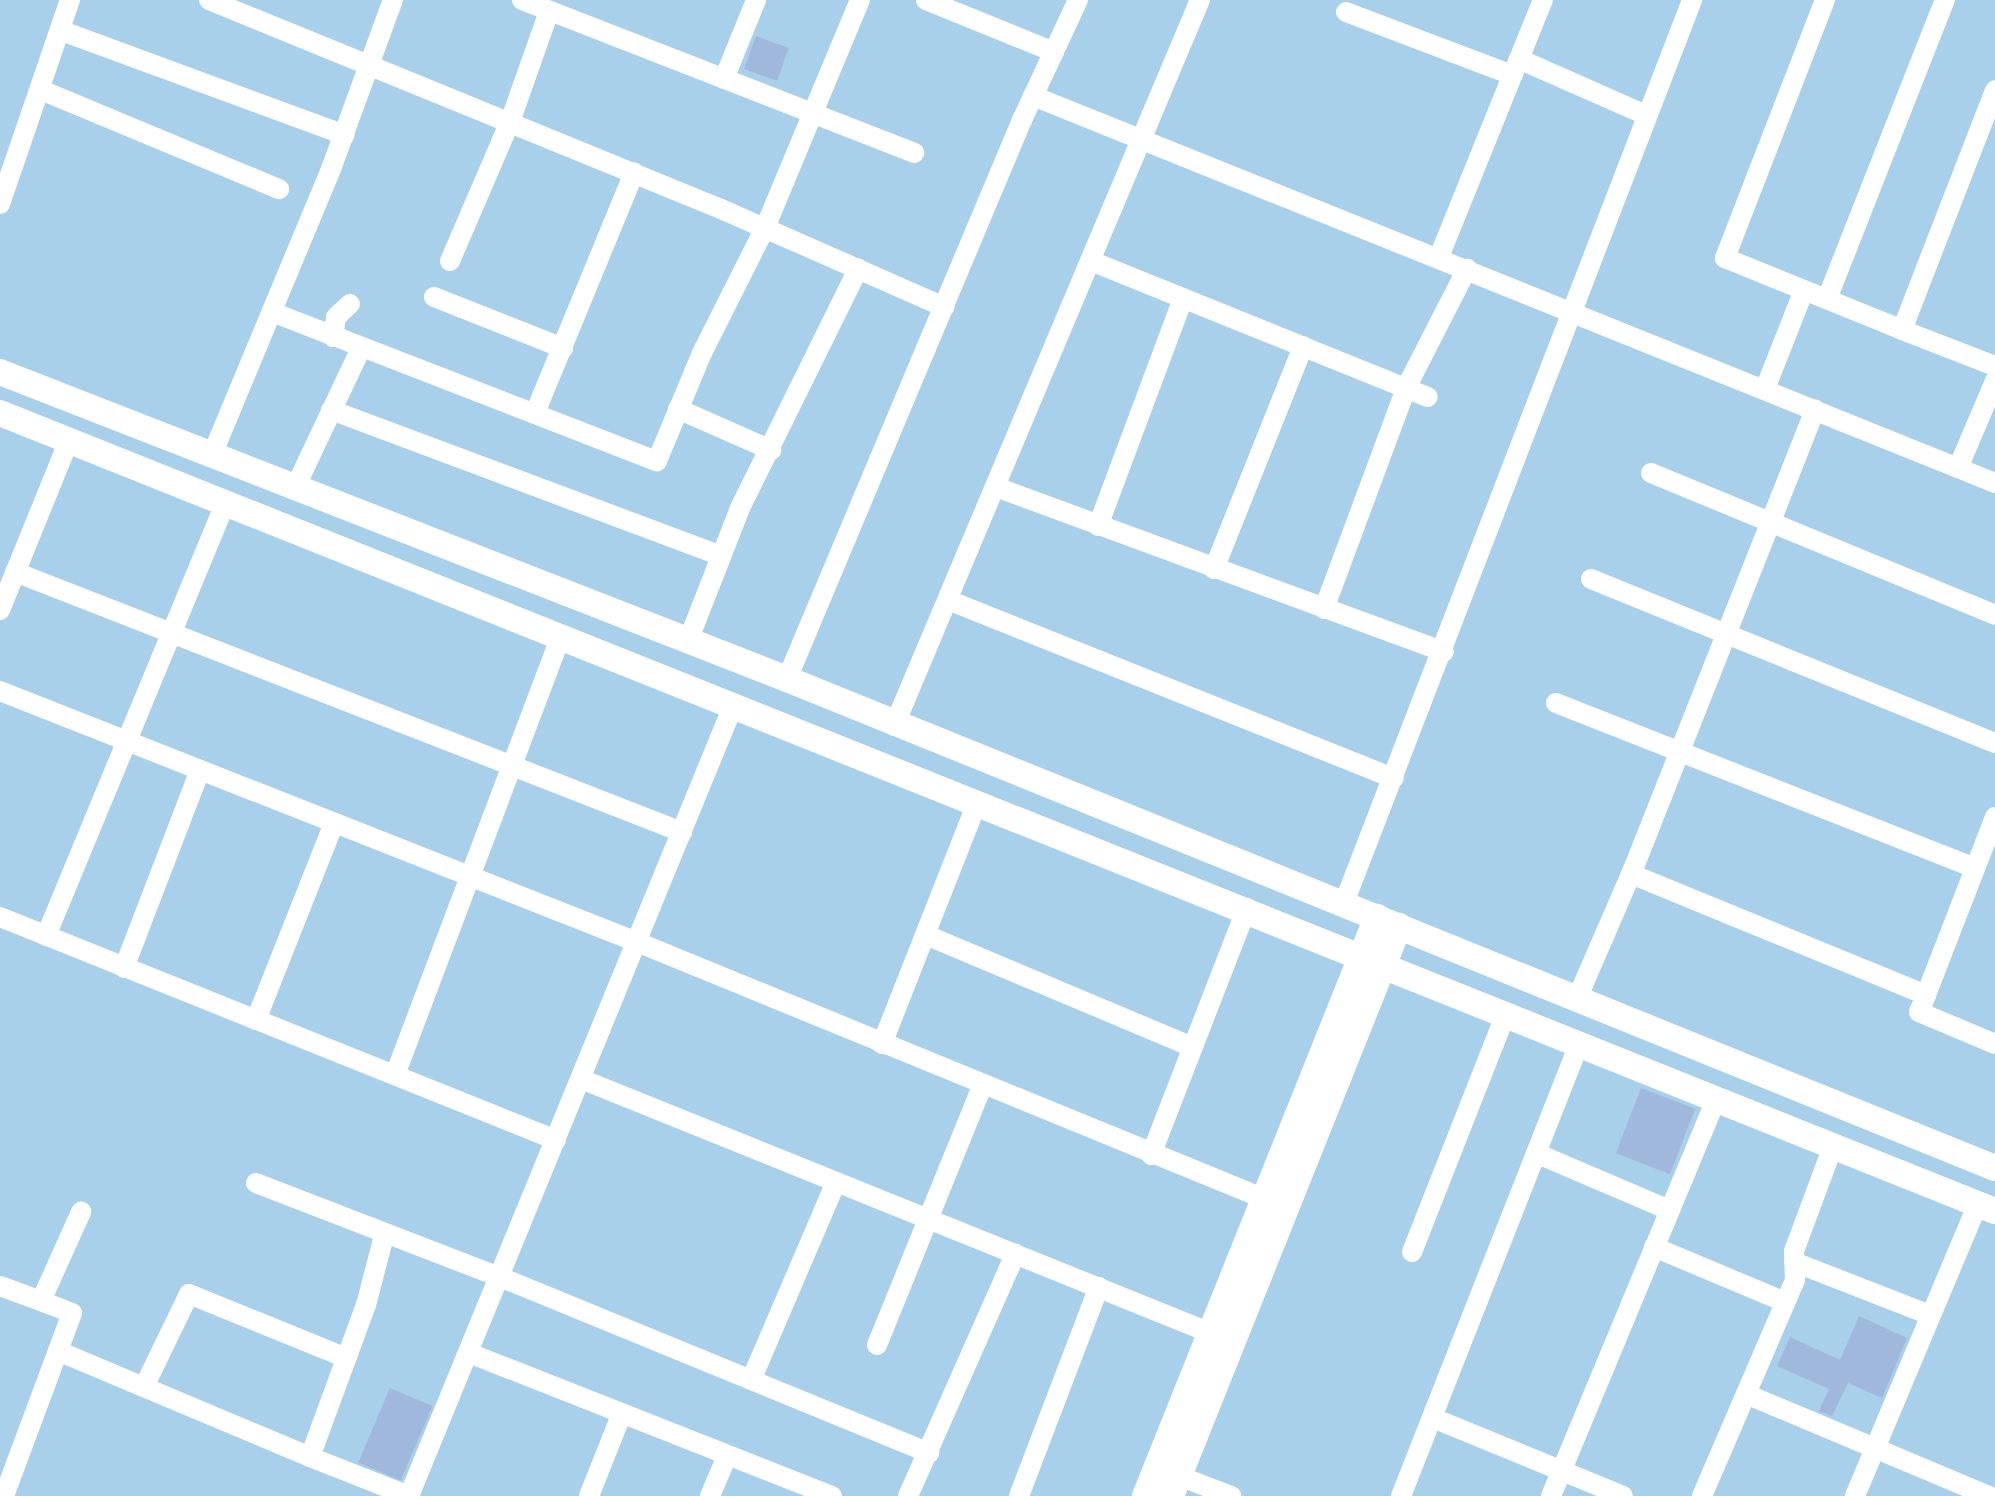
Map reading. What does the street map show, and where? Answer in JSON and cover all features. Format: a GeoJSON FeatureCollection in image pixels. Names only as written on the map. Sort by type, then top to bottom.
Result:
{"type":"FeatureCollection","features":[{"type":"Feature","properties":{"kind":"street"},"geometry":{"type":"LineString","coordinates":[[0,204],[62,31],[70,0]]}},
{"type":"Feature","properties":{"kind":"street"},"geometry":{"type":"LineString","coordinates":[[209,0],[634,173],[944,307]]}},
{"type":"Feature","properties":{"kind":"street"},"geometry":{"type":"LineString","coordinates":[[212,455],[344,135],[393,0]]}},
{"type":"Feature","properties":{"kind":"street"},"geometry":{"type":"LineString","coordinates":[[522,0],[914,153]]}},
{"type":"Feature","properties":{"kind":"street"},"geometry":{"type":"LineString","coordinates":[[724,79],[756,0]]}},
{"type":"Feature","properties":{"kind":"street"},"geometry":{"type":"LineString","coordinates":[[272,312],[657,461],[678,409],[765,228],[860,0]]}},
{"type":"Feature","properties":{"kind":"street"},"geometry":{"type":"LineString","coordinates":[[926,0],[1054,52]]}},
{"type":"Feature","properties":{"kind":"street"},"geometry":{"type":"LineString","coordinates":[[787,679],[1033,96],[1078,0]]}},
{"type":"Feature","properties":{"kind":"street"},"geometry":{"type":"LineString","coordinates":[[894,726],[1200,0]]}},
{"type":"Feature","properties":{"kind":"street"},"geometry":{"type":"LineString","coordinates":[[1439,257],[1543,0]]}},
{"type":"Feature","properties":{"kind":"street"},"geometry":{"type":"LineString","coordinates":[[1344,903],[1444,652],[1692,0]]}},
{"type":"Feature","properties":{"kind":"street"},"geometry":{"type":"LineString","coordinates":[[1825,0],[1725,258],[1995,366]]}},
{"type":"Feature","properties":{"kind":"street"},"geometry":{"type":"LineString","coordinates":[[1827,299],[1945,0]]}},
{"type":"Feature","properties":{"kind":"street"},"geometry":{"type":"LineString","coordinates":[[450,261],[510,122],[549,11]]}},
{"type":"Feature","properties":{"kind":"street"},"geometry":{"type":"LineString","coordinates":[[1346,12],[1516,67],[1646,115]]}},
{"type":"Feature","properties":{"kind":"street"},"geometry":{"type":"LineString","coordinates":[[62,31],[344,135]]}},
{"type":"Feature","properties":{"kind":"street"},"geometry":{"type":"LineString","coordinates":[[41,90],[279,189]]}},
{"type":"Feature","properties":{"kind":"street"},"geometry":{"type":"LineString","coordinates":[[1902,330],[1995,90]]}},
{"type":"Feature","properties":{"kind":"street"},"geometry":{"type":"LineString","coordinates":[[1033,96],[1995,483]]}},
{"type":"Feature","properties":{"kind":"street"},"geometry":{"type":"LineString","coordinates":[[535,413],[634,173]]}},
{"type":"Feature","properties":{"kind":"street"},"geometry":{"type":"LineString","coordinates":[[1091,261],[1428,397]]}},
{"type":"Feature","properties":{"kind":"street"},"geometry":{"type":"LineString","coordinates":[[688,641],[721,556],[858,269]]}},
{"type":"Feature","properties":{"kind":"street"},"geometry":{"type":"LineString","coordinates":[[1324,609],[1406,388],[1467,269]]}},
{"type":"Feature","properties":{"kind":"street"},"geometry":{"type":"LineString","coordinates":[[1765,389],[1804,290]]}},
{"type":"Feature","properties":{"kind":"street"},"geometry":{"type":"LineString","coordinates":[[434,297],[563,348]]}},
{"type":"Feature","properties":{"kind":"street"},"geometry":{"type":"LineString","coordinates":[[1098,526],[1183,299]]}},
{"type":"Feature","properties":{"kind":"street"},"geometry":{"type":"LineString","coordinates":[[333,337],[336,317],[350,304]]}},
{"type":"Feature","properties":{"kind":"street"},"geometry":{"type":"LineString","coordinates":[[1214,569],[1303,346]]}},
{"type":"Feature","properties":{"kind":"street"},"geometry":{"type":"LineString","coordinates":[[294,490],[361,348]]}},
{"type":"Feature","properties":{"kind":"street"},"geometry":{"type":"LineString","coordinates":[[0,372],[294,490],[787,679],[894,726],[1344,903],[1576,1001],[1995,1168]]}},
{"type":"Feature","properties":{"kind":"street"},"geometry":{"type":"LineString","coordinates":[[1958,468],[1995,381]]}},
{"type":"Feature","properties":{"kind":"street"},"geometry":{"type":"LineString","coordinates":[[678,409],[771,450]]}},
{"type":"Feature","properties":{"kind":"street"},"geometry":{"type":"LineString","coordinates":[[331,410],[721,556]]}},
{"type":"Feature","properties":{"kind":"street"},"geometry":{"type":"LineString","coordinates":[[1576,1001],[1631,874],[1815,410]]}},
{"type":"Feature","properties":{"kind":"street"},"geometry":{"type":"LineString","coordinates":[[0,413],[976,805],[1247,908],[1578,1046],[1986,1207],[1930,1315],[1855,1496]]}},
{"type":"Feature","properties":{"kind":"street"},"geometry":{"type":"LineString","coordinates":[[0,610],[69,440]]}},
{"type":"Feature","properties":{"kind":"street"},"geometry":{"type":"LineString","coordinates":[[1651,473],[1995,615]]}},
{"type":"Feature","properties":{"kind":"street"},"geometry":{"type":"LineString","coordinates":[[996,487],[1444,652]]}},
{"type":"Feature","properties":{"kind":"street"},"geometry":{"type":"LineString","coordinates":[[46,936],[225,503]]}},
{"type":"Feature","properties":{"kind":"street"},"geometry":{"type":"LineString","coordinates":[[15,572],[682,832]]}},
{"type":"Feature","properties":{"kind":"street"},"geometry":{"type":"LineString","coordinates":[[1591,579],[1725,638],[1995,743]]}},
{"type":"Feature","properties":{"kind":"street"},"geometry":{"type":"LineString","coordinates":[[948,600],[1394,778]]}},
{"type":"Feature","properties":{"kind":"street"},"geometry":{"type":"LineString","coordinates":[[395,1075],[474,878],[561,636]]}},
{"type":"Feature","properties":{"kind":"street"},"geometry":{"type":"LineString","coordinates":[[0,691],[637,942],[982,1086],[1289,1209]]}},
{"type":"Feature","properties":{"kind":"street"},"geometry":{"type":"LineString","coordinates":[[1556,703],[1975,868]]}},
{"type":"Feature","properties":{"kind":"street"},"geometry":{"type":"LineString","coordinates":[[58,1351],[409,1496],[733,706]]}},
{"type":"Feature","properties":{"kind":"street"},"geometry":{"type":"LineString","coordinates":[[124,968],[200,770]]}},
{"type":"Feature","properties":{"kind":"street"},"geometry":{"type":"LineString","coordinates":[[882,1044],[976,805]]}},
{"type":"Feature","properties":{"kind":"street"},"geometry":{"type":"LineString","coordinates":[[1995,817],[1919,1012],[1995,1044]]}},
{"type":"Feature","properties":{"kind":"street"},"geometry":{"type":"LineString","coordinates":[[256,1020],[334,823]]}},
{"type":"Feature","properties":{"kind":"street"},"geometry":{"type":"LineString","coordinates":[[1631,874],[1926,995]]}},
{"type":"Feature","properties":{"kind":"street"},"geometry":{"type":"LineString","coordinates":[[1151,1155],[1247,908]]}},
{"type":"Feature","properties":{"kind":"street"},"geometry":{"type":"LineString","coordinates":[[0,917],[556,1140]]}},
{"type":"Feature","properties":{"kind":"street"},"geometry":{"type":"LineString","coordinates":[[1145,1496],[1289,1209],[1388,921]]}},
{"type":"Feature","properties":{"kind":"street"},"geometry":{"type":"LineString","coordinates":[[926,935],[1192,1047]]}},
{"type":"Feature","properties":{"kind":"street"},"geometry":{"type":"LineString","coordinates":[[1231,1496],[1175,1486],[1265,1199],[1374,960]]}},
{"type":"Feature","properties":{"kind":"street"},"geometry":{"type":"LineString","coordinates":[[1412,1252],[1505,1016]]}},
{"type":"Feature","properties":{"kind":"street"},"geometry":{"type":"LineString","coordinates":[[1401,1496],[1578,1046]]}},
{"type":"Feature","properties":{"kind":"street"},"geometry":{"type":"LineString","coordinates":[[581,1079],[1222,1338]]}},
{"type":"Feature","properties":{"kind":"street"},"geometry":{"type":"LineString","coordinates":[[877,1345],[982,1086]]}},
{"type":"Feature","properties":{"kind":"street"},"geometry":{"type":"LineString","coordinates":[[1551,1496],[1716,1099]]}},
{"type":"Feature","properties":{"kind":"street"},"geometry":{"type":"LineString","coordinates":[[1702,1496],[1795,1280],[1794,1251],[1833,1146]]}},
{"type":"Feature","properties":{"kind":"street"},"geometry":{"type":"LineString","coordinates":[[1538,1154],[1669,1210]]}},
{"type":"Feature","properties":{"kind":"street"},"geometry":{"type":"LineString","coordinates":[[256,1183],[384,1236],[500,1277],[752,1378],[929,1453]]}},
{"type":"Feature","properties":{"kind":"street"},"geometry":{"type":"LineString","coordinates":[[752,1378],[835,1184]]}},
{"type":"Feature","properties":{"kind":"street"},"geometry":{"type":"LineString","coordinates":[[41,1301],[81,1212]]}},
{"type":"Feature","properties":{"kind":"street"},"geometry":{"type":"LineString","coordinates":[[310,1457],[347,1358],[384,1236]]}},
{"type":"Feature","properties":{"kind":"street"},"geometry":{"type":"LineString","coordinates":[[1654,1247],[1785,1302]]}},
{"type":"Feature","properties":{"kind":"street"},"geometry":{"type":"LineString","coordinates":[[908,1496],[1015,1254]]}},
{"type":"Feature","properties":{"kind":"street"},"geometry":{"type":"LineString","coordinates":[[1794,1262],[1930,1315]]}},
{"type":"Feature","properties":{"kind":"street"},"geometry":{"type":"LineString","coordinates":[[0,1286],[72,1313],[4,1496]]}},
{"type":"Feature","properties":{"kind":"street"},"geometry":{"type":"LineString","coordinates":[[1019,1496],[1099,1287]]}},
{"type":"Feature","properties":{"kind":"street"},"geometry":{"type":"LineString","coordinates":[[144,1387],[189,1294],[347,1358]]}},
{"type":"Feature","properties":{"kind":"street"},"geometry":{"type":"LineString","coordinates":[[469,1353],[832,1496]]}},
{"type":"Feature","properties":{"kind":"street"},"geometry":{"type":"LineString","coordinates":[[1746,1394],[1989,1496]]}},
{"type":"Feature","properties":{"kind":"street"},"geometry":{"type":"LineString","coordinates":[[589,1496],[622,1413]]}},
{"type":"Feature","properties":{"kind":"street"},"geometry":{"type":"LineString","coordinates":[[1433,1418],[1623,1496]]}},
{"type":"Feature","properties":{"kind":"street"},"geometry":{"type":"LineString","coordinates":[[710,1496],[727,1456]]}},
{"type":"Feature","properties":{"kind":"building"},"geometry":{"type":"Polygon","coordinates":[[[756,36],[789,48],[777,81],[744,69],[756,36]]]}},
{"type":"Feature","properties":{"kind":"building"},"geometry":{"type":"Polygon","coordinates":[[[1641,1088],[1695,1109],[1670,1174],[1616,1153],[1641,1088]]]}},
{"type":"Feature","properties":{"kind":"building"},"geometry":{"type":"Polygon","coordinates":[[[1859,1316],[1907,1338],[1882,1398],[1848,1383],[1832,1416],[1819,1411],[1829,1389],[1777,1366],[1790,1337],[1840,1360],[1859,1316]]]}},
{"type":"Feature","properties":{"kind":"building"},"geometry":{"type":"Polygon","coordinates":[[[390,1388],[432,1406],[401,1481],[358,1463],[390,1388]]]}}]}
